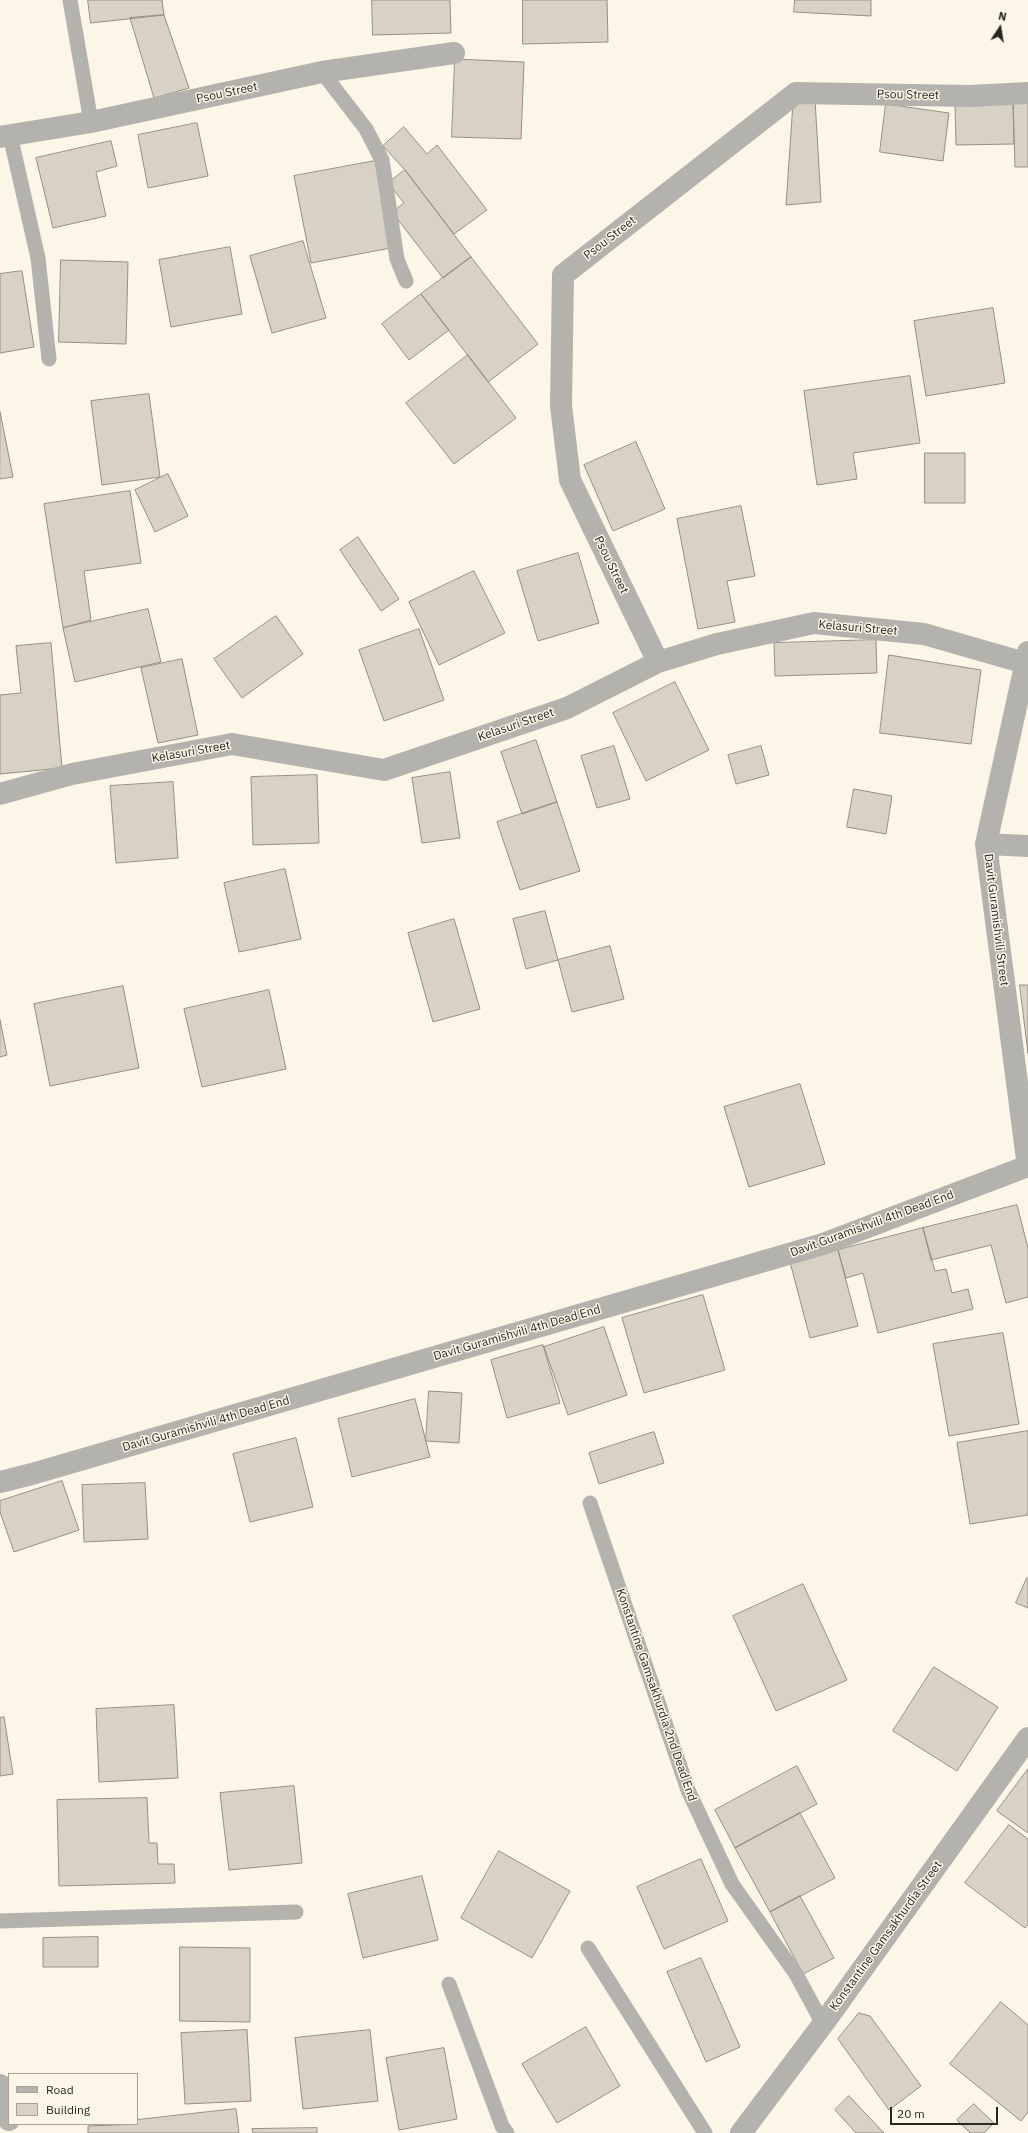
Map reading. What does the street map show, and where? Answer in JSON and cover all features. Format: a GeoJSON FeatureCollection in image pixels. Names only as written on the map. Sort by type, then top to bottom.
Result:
{"type":"FeatureCollection","features":[{"type":"Feature","properties":{"kind":"street","name":"Psou Street"},"geometry":{"type":"LineString","coordinates":[[5,136],[91,122],[322,72],[454,53]]}},
{"type":"Feature","properties":{"kind":"street","name":"Psou Street"},"geometry":{"type":"LineString","coordinates":[[658,662],[570,480],[560,406],[563,275],[796,93],[970,96],[1028,93]]}},
{"type":"Feature","properties":{"kind":"street","name":"Kelasuri Street"},"geometry":{"type":"LineString","coordinates":[[0,794],[72,774],[232,744],[384,770],[568,708],[658,662],[717,644],[814,623],[924,634],[1026,657]]}},
{"type":"Feature","properties":{"kind":"street","name":"Davit Guramishvili Street"},"geometry":{"type":"LineString","coordinates":[[1026,657],[986,844],[1028,1167]]}},
{"type":"Feature","properties":{"kind":"street"},"geometry":{"type":"LineString","coordinates":[[986,844],[1028,846]]}},
{"type":"Feature","properties":{"kind":"street","name":"Davit Guramishvili 4th Dead End"},"geometry":{"type":"LineString","coordinates":[[0,1482],[32,1474],[823,1244],[1028,1167]]}},
{"type":"Feature","properties":{"kind":"street","name":"Konstantine Gamsakhurdia Street"},"geometry":{"type":"LineString","coordinates":[[741,2133],[824,2024],[1028,1738]]}},
{"type":"Feature","properties":{"kind":"street"},"geometry":{"type":"LineString","coordinates":[[0,2085],[8,2116]]}},
{"type":"Feature","properties":{"kind":"lane"},"geometry":{"type":"LineString","coordinates":[[70,0],[91,122]]}},
{"type":"Feature","properties":{"kind":"lane"},"geometry":{"type":"LineString","coordinates":[[322,72],[366,129],[382,160],[397,259],[406,281]]}},
{"type":"Feature","properties":{"kind":"lane"},"geometry":{"type":"LineString","coordinates":[[5,136],[38,258],[49,359]]}},
{"type":"Feature","properties":{"kind":"lane","name":"Konstantine Gamsakhurdia 2nd Dead End"},"geometry":{"type":"LineString","coordinates":[[590,1503],[688,1790],[732,1884],[796,1974],[824,2024]]}},
{"type":"Feature","properties":{"kind":"lane"},"geometry":{"type":"LineString","coordinates":[[0,1920],[296,1912]]}},
{"type":"Feature","properties":{"kind":"lane"},"geometry":{"type":"LineString","coordinates":[[588,1948],[705,2133]]}},
{"type":"Feature","properties":{"kind":"lane"},"geometry":{"type":"LineString","coordinates":[[449,1984],[502,2126],[507,2133]]}},
{"type":"Feature","properties":{"kind":"building"},"geometry":{"type":"Polygon","coordinates":[[[88,0],[162,0],[164,15],[91,23],[88,0]]]}},
{"type":"Feature","properties":{"kind":"building"},"geometry":{"type":"Polygon","coordinates":[[[372,0],[450,0],[451,33],[373,35],[372,0]]]}},
{"type":"Feature","properties":{"kind":"building"},"geometry":{"type":"Polygon","coordinates":[[[523,0],[607,0],[608,42],[523,44],[523,0]]]}},
{"type":"Feature","properties":{"kind":"building"},"geometry":{"type":"Polygon","coordinates":[[[795,0],[871,0],[871,16],[794,12],[795,0]]]}},
{"type":"Feature","properties":{"kind":"building"},"geometry":{"type":"Polygon","coordinates":[[[164,15],[189,88],[154,98],[130,18],[164,15]]]}},
{"type":"Feature","properties":{"kind":"building"},"geometry":{"type":"Polygon","coordinates":[[[455,59],[524,62],[521,139],[452,137],[455,59]]]}},
{"type":"Feature","properties":{"kind":"building"},"geometry":{"type":"Polygon","coordinates":[[[815,99],[821,202],[786,205],[793,103],[815,99]]]}},
{"type":"Feature","properties":{"kind":"building"},"geometry":{"type":"Polygon","coordinates":[[[1028,101],[1028,167],[1015,167],[1013,102],[1028,101]]]}},
{"type":"Feature","properties":{"kind":"building"},"geometry":{"type":"Polygon","coordinates":[[[1013,102],[1014,144],[956,145],[955,103],[1013,102]]]}},
{"type":"Feature","properties":{"kind":"building"},"geometry":{"type":"Polygon","coordinates":[[[886,104],[949,113],[943,161],[880,152],[886,104]]]}},
{"type":"Feature","properties":{"kind":"building"},"geometry":{"type":"Polygon","coordinates":[[[197,123],[208,176],[148,188],[138,135],[197,123]]]}},
{"type":"Feature","properties":{"kind":"building"},"geometry":{"type":"Polygon","coordinates":[[[404,127],[427,154],[437,145],[487,210],[454,234],[405,170],[383,146],[404,127]]]}},
{"type":"Feature","properties":{"kind":"building"},"geometry":{"type":"Polygon","coordinates":[[[111,141],[117,166],[96,172],[106,216],[53,228],[36,158],[111,141]]]}},
{"type":"Feature","properties":{"kind":"building"},"geometry":{"type":"Polygon","coordinates":[[[375,161],[391,248],[311,263],[294,176],[375,161]]]}},
{"type":"Feature","properties":{"kind":"building"},"geometry":{"type":"Polygon","coordinates":[[[405,170],[471,257],[443,278],[392,212],[404,203],[388,183],[405,170]]]}},
{"type":"Feature","properties":{"kind":"building"},"geometry":{"type":"Polygon","coordinates":[[[303,241],[326,318],[272,333],[250,256],[303,241]]]}},
{"type":"Feature","properties":{"kind":"building"},"geometry":{"type":"Polygon","coordinates":[[[230,247],[242,314],[171,327],[159,260],[230,247]]]}},
{"type":"Feature","properties":{"kind":"building"},"geometry":{"type":"Polygon","coordinates":[[[471,257],[538,344],[488,382],[421,294],[471,257]]]}},
{"type":"Feature","properties":{"kind":"building"},"geometry":{"type":"Polygon","coordinates":[[[61,260],[128,262],[126,344],[59,342],[61,260]]]}},
{"type":"Feature","properties":{"kind":"building"},"geometry":{"type":"Polygon","coordinates":[[[22,271],[34,347],[0,353],[0,274],[22,271]]]}},
{"type":"Feature","properties":{"kind":"building"},"geometry":{"type":"Polygon","coordinates":[[[421,294],[449,330],[409,360],[382,324],[421,294]]]}},
{"type":"Feature","properties":{"kind":"building"},"geometry":{"type":"Polygon","coordinates":[[[993,308],[1005,383],[926,396],[914,321],[993,308]]]}},
{"type":"Feature","properties":{"kind":"building"},"geometry":{"type":"Polygon","coordinates":[[[468,355],[516,418],[454,464],[406,403],[468,355]]]}},
{"type":"Feature","properties":{"kind":"building"},"geometry":{"type":"Polygon","coordinates":[[[910,376],[920,443],[853,453],[857,479],[817,485],[804,391],[910,376]]]}},
{"type":"Feature","properties":{"kind":"building"},"geometry":{"type":"Polygon","coordinates":[[[149,394],[160,477],[102,485],[91,401],[149,394]]]}},
{"type":"Feature","properties":{"kind":"building"},"geometry":{"type":"Polygon","coordinates":[[[0,412],[13,477],[0,479],[0,412]]]}},
{"type":"Feature","properties":{"kind":"building"},"geometry":{"type":"Polygon","coordinates":[[[636,442],[665,509],[613,531],[584,465],[636,442]]]}},
{"type":"Feature","properties":{"kind":"building"},"geometry":{"type":"Polygon","coordinates":[[[925,453],[965,453],[965,503],[925,503],[925,453]]]}},
{"type":"Feature","properties":{"kind":"building"},"geometry":{"type":"Polygon","coordinates":[[[168,474],[188,516],[155,532],[135,490],[168,474]]]}},
{"type":"Feature","properties":{"kind":"building"},"geometry":{"type":"Polygon","coordinates":[[[130,491],[141,563],[84,571],[91,620],[63,628],[44,504],[130,491]]]}},
{"type":"Feature","properties":{"kind":"building"},"geometry":{"type":"Polygon","coordinates":[[[741,506],[755,576],[727,581],[735,622],[698,629],[677,519],[741,506]]]}},
{"type":"Feature","properties":{"kind":"building"},"geometry":{"type":"Polygon","coordinates":[[[358,537],[399,599],[381,611],[340,550],[358,537]]]}},
{"type":"Feature","properties":{"kind":"building"},"geometry":{"type":"Polygon","coordinates":[[[578,553],[599,623],[538,641],[517,571],[578,553]]]}},
{"type":"Feature","properties":{"kind":"building"},"geometry":{"type":"Polygon","coordinates":[[[474,571],[505,633],[439,665],[409,602],[474,571]]]}},
{"type":"Feature","properties":{"kind":"building"},"geometry":{"type":"Polygon","coordinates":[[[148,609],[161,662],[75,682],[63,628],[148,609]]]}},
{"type":"Feature","properties":{"kind":"building"},"geometry":{"type":"Polygon","coordinates":[[[276,616],[303,654],[242,698],[214,659],[276,616]]]}},
{"type":"Feature","properties":{"kind":"building"},"geometry":{"type":"Polygon","coordinates":[[[419,629],[444,700],[384,721],[359,650],[419,629]]]}},
{"type":"Feature","properties":{"kind":"building"},"geometry":{"type":"Polygon","coordinates":[[[876,640],[877,673],[775,676],[774,643],[876,640]]]}},
{"type":"Feature","properties":{"kind":"building"},"geometry":{"type":"Polygon","coordinates":[[[51,643],[62,768],[0,774],[0,695],[21,693],[16,646],[51,643]]]}},
{"type":"Feature","properties":{"kind":"building"},"geometry":{"type":"Polygon","coordinates":[[[889,655],[981,670],[971,744],[880,733],[889,655]]]}},
{"type":"Feature","properties":{"kind":"building"},"geometry":{"type":"Polygon","coordinates":[[[182,659],[198,735],[158,743],[141,668],[182,659]]]}},
{"type":"Feature","properties":{"kind":"building"},"geometry":{"type":"Polygon","coordinates":[[[675,682],[709,750],[646,781],[613,713],[675,682]]]}},
{"type":"Feature","properties":{"kind":"building"},"geometry":{"type":"Polygon","coordinates":[[[536,740],[557,802],[522,814],[501,752],[536,740]]]}},
{"type":"Feature","properties":{"kind":"building"},"geometry":{"type":"Polygon","coordinates":[[[614,746],[630,799],[597,808],[581,756],[614,746]]]}},
{"type":"Feature","properties":{"kind":"building"},"geometry":{"type":"Polygon","coordinates":[[[761,746],[769,775],[736,784],[728,755],[761,746]]]}},
{"type":"Feature","properties":{"kind":"building"},"geometry":{"type":"Polygon","coordinates":[[[450,772],[460,838],[422,843],[412,778],[450,772]]]}},
{"type":"Feature","properties":{"kind":"building"},"geometry":{"type":"Polygon","coordinates":[[[317,775],[319,843],[253,845],[251,777],[317,775]]]}},
{"type":"Feature","properties":{"kind":"building"},"geometry":{"type":"Polygon","coordinates":[[[173,782],[178,858],[116,863],[110,786],[173,782]]]}},
{"type":"Feature","properties":{"kind":"building"},"geometry":{"type":"Polygon","coordinates":[[[854,789],[892,796],[886,834],[847,827],[854,789]]]}},
{"type":"Feature","properties":{"kind":"building"},"geometry":{"type":"Polygon","coordinates":[[[557,802],[580,871],[520,890],[497,822],[557,802]]]}},
{"type":"Feature","properties":{"kind":"building"},"geometry":{"type":"Polygon","coordinates":[[[285,869],[301,939],[239,952],[224,883],[285,869]]]}},
{"type":"Feature","properties":{"kind":"building"},"geometry":{"type":"Polygon","coordinates":[[[545,911],[558,960],[526,969],[513,919],[545,911]]]}},
{"type":"Feature","properties":{"kind":"building"},"geometry":{"type":"Polygon","coordinates":[[[454,919],[480,1009],[433,1022],[408,933],[454,919]]]}},
{"type":"Feature","properties":{"kind":"building"},"geometry":{"type":"Polygon","coordinates":[[[610,946],[624,999],[572,1012],[558,960],[610,946]]]}},
{"type":"Feature","properties":{"kind":"building"},"geometry":{"type":"Polygon","coordinates":[[[1020,985],[1028,985],[1028,1053],[1020,985]]]}},
{"type":"Feature","properties":{"kind":"building"},"geometry":{"type":"Polygon","coordinates":[[[123,986],[139,1068],[50,1086],[34,1004],[123,986]]]}},
{"type":"Feature","properties":{"kind":"building"},"geometry":{"type":"Polygon","coordinates":[[[269,990],[286,1069],[202,1087],[184,1009],[269,990]]]}},
{"type":"Feature","properties":{"kind":"building"},"geometry":{"type":"Polygon","coordinates":[[[0,1020],[7,1055],[0,1057],[0,1020]]]}},
{"type":"Feature","properties":{"kind":"building"},"geometry":{"type":"Polygon","coordinates":[[[800,1084],[825,1164],[749,1187],[724,1107],[800,1084]]]}},
{"type":"Feature","properties":{"kind":"building"},"geometry":{"type":"Polygon","coordinates":[[[1017,1205],[1028,1248],[1028,1297],[1006,1303],[991,1245],[931,1260],[923,1228],[1017,1205]]]}},
{"type":"Feature","properties":{"kind":"building"},"geometry":{"type":"Polygon","coordinates":[[[923,1228],[935,1271],[946,1269],[952,1293],[968,1289],[973,1309],[878,1333],[863,1273],[846,1278],[838,1250],[923,1228]]]}},
{"type":"Feature","properties":{"kind":"building"},"geometry":{"type":"Polygon","coordinates":[[[838,1250],[858,1326],[810,1338],[790,1262],[838,1250]]]}},
{"type":"Feature","properties":{"kind":"building"},"geometry":{"type":"Polygon","coordinates":[[[703,1295],[725,1370],[644,1393],[622,1318],[703,1295]]]}},
{"type":"Feature","properties":{"kind":"building"},"geometry":{"type":"Polygon","coordinates":[[[604,1327],[627,1395],[568,1415],[544,1347],[604,1327]]]}},
{"type":"Feature","properties":{"kind":"building"},"geometry":{"type":"Polygon","coordinates":[[[1003,1333],[1019,1424],[949,1436],[933,1344],[1003,1333]]]}},
{"type":"Feature","properties":{"kind":"building"},"geometry":{"type":"Polygon","coordinates":[[[543,1345],[560,1403],[507,1418],[491,1360],[543,1345]]]}},
{"type":"Feature","properties":{"kind":"building"},"geometry":{"type":"Polygon","coordinates":[[[429,1391],[462,1393],[459,1443],[426,1441],[429,1391]]]}},
{"type":"Feature","properties":{"kind":"building"},"geometry":{"type":"Polygon","coordinates":[[[415,1399],[430,1457],[352,1477],[338,1419],[415,1399]]]}},
{"type":"Feature","properties":{"kind":"building"},"geometry":{"type":"Polygon","coordinates":[[[1028,1431],[1028,1515],[970,1524],[957,1443],[1028,1431]]]}},
{"type":"Feature","properties":{"kind":"building"},"geometry":{"type":"Polygon","coordinates":[[[654,1432],[664,1463],[599,1484],[589,1453],[654,1432]]]}},
{"type":"Feature","properties":{"kind":"building"},"geometry":{"type":"Polygon","coordinates":[[[296,1438],[313,1507],[250,1522],[233,1454],[296,1438]]]}},
{"type":"Feature","properties":{"kind":"building"},"geometry":{"type":"Polygon","coordinates":[[[62,1481],[79,1530],[14,1552],[0,1512],[0,1501],[62,1481]]]}},
{"type":"Feature","properties":{"kind":"building"},"geometry":{"type":"Polygon","coordinates":[[[145,1483],[148,1539],[84,1542],[82,1485],[145,1483]]]}},
{"type":"Feature","properties":{"kind":"building"},"geometry":{"type":"Polygon","coordinates":[[[1028,1578],[1028,1608],[1016,1603],[1028,1578]]]}},
{"type":"Feature","properties":{"kind":"building"},"geometry":{"type":"Polygon","coordinates":[[[803,1584],[847,1680],[776,1711],[733,1616],[803,1584]]]}},
{"type":"Feature","properties":{"kind":"building"},"geometry":{"type":"Polygon","coordinates":[[[934,1667],[998,1707],[957,1771],[893,1731],[934,1667]]]}},
{"type":"Feature","properties":{"kind":"building"},"geometry":{"type":"Polygon","coordinates":[[[174,1705],[178,1778],[99,1782],[96,1709],[174,1705]]]}},
{"type":"Feature","properties":{"kind":"building"},"geometry":{"type":"Polygon","coordinates":[[[4,1717],[13,1774],[0,1776],[0,1718],[4,1717]]]}},
{"type":"Feature","properties":{"kind":"building"},"geometry":{"type":"Polygon","coordinates":[[[797,1766],[817,1804],[735,1848],[715,1810],[797,1766]]]}},
{"type":"Feature","properties":{"kind":"building"},"geometry":{"type":"Polygon","coordinates":[[[1028,1769],[1028,1833],[997,1811],[1028,1769]]]}},
{"type":"Feature","properties":{"kind":"building"},"geometry":{"type":"Polygon","coordinates":[[[294,1786],[302,1863],[229,1870],[220,1793],[294,1786]]]}},
{"type":"Feature","properties":{"kind":"building"},"geometry":{"type":"Polygon","coordinates":[[[147,1798],[149,1843],[157,1843],[158,1864],[174,1864],[175,1883],[59,1886],[57,1800],[147,1798]]]}},
{"type":"Feature","properties":{"kind":"building"},"geometry":{"type":"Polygon","coordinates":[[[800,1813],[835,1878],[770,1912],[735,1848],[800,1813]]]}},
{"type":"Feature","properties":{"kind":"building"},"geometry":{"type":"Polygon","coordinates":[[[1009,1825],[1028,1839],[1028,1925],[1025,1928],[965,1883],[1009,1825]]]}},
{"type":"Feature","properties":{"kind":"building"},"geometry":{"type":"Polygon","coordinates":[[[499,1851],[570,1891],[532,1958],[461,1918],[499,1851]]]}},
{"type":"Feature","properties":{"kind":"building"},"geometry":{"type":"Polygon","coordinates":[[[701,1859],[728,1921],[664,1949],[637,1887],[701,1859]]]}},
{"type":"Feature","properties":{"kind":"building"},"geometry":{"type":"Polygon","coordinates":[[[422,1876],[438,1940],[363,1958],[348,1894],[422,1876]]]}},
{"type":"Feature","properties":{"kind":"building"},"geometry":{"type":"Polygon","coordinates":[[[800,1896],[834,1958],[803,1974],[770,1912],[800,1896]]]}},
{"type":"Feature","properties":{"kind":"building"},"geometry":{"type":"Polygon","coordinates":[[[98,1937],[98,1967],[43,1967],[43,1938],[98,1937]]]}},
{"type":"Feature","properties":{"kind":"building"},"geometry":{"type":"Polygon","coordinates":[[[180,1947],[250,1948],[250,2022],[180,2021],[180,1947]]]}},
{"type":"Feature","properties":{"kind":"building"},"geometry":{"type":"Polygon","coordinates":[[[701,1958],[740,2047],[706,2062],[667,1972],[701,1958]]]}},
{"type":"Feature","properties":{"kind":"building"},"geometry":{"type":"Polygon","coordinates":[[[1001,2002],[1028,2025],[1028,2112],[1021,2121],[950,2064],[1001,2002]]]}},
{"type":"Feature","properties":{"kind":"building"},"geometry":{"type":"Polygon","coordinates":[[[859,2013],[870,2016],[921,2086],[889,2110],[838,2039],[859,2013]]]}},
{"type":"Feature","properties":{"kind":"building"},"geometry":{"type":"Polygon","coordinates":[[[586,2027],[620,2086],[557,2123],[522,2064],[586,2027]]]}},
{"type":"Feature","properties":{"kind":"building"},"geometry":{"type":"Polygon","coordinates":[[[247,2030],[251,2101],[185,2104],[181,2033],[247,2030]]]}},
{"type":"Feature","properties":{"kind":"building"},"geometry":{"type":"Polygon","coordinates":[[[370,2030],[378,2101],[303,2109],[295,2038],[370,2030]]]}},
{"type":"Feature","properties":{"kind":"building"},"geometry":{"type":"Polygon","coordinates":[[[444,2048],[457,2119],[399,2130],[386,2058],[444,2048]]]}},
{"type":"Feature","properties":{"kind":"building"},"geometry":{"type":"Polygon","coordinates":[[[849,2096],[884,2133],[856,2133],[835,2110],[849,2096]]]}},
{"type":"Feature","properties":{"kind":"building"},"geometry":{"type":"Polygon","coordinates":[[[974,2104],[994,2123],[984,2133],[970,2133],[957,2120],[974,2104]]]}},
{"type":"Feature","properties":{"kind":"building"},"geometry":{"type":"Polygon","coordinates":[[[236,2109],[239,2133],[88,2133],[88,2126],[138,2125],[138,2120],[236,2109]]]}},
{"type":"Feature","properties":{"kind":"building"},"geometry":{"type":"Polygon","coordinates":[[[317,2128],[317,2133],[253,2133],[252,2129],[317,2128]]]}}]}
